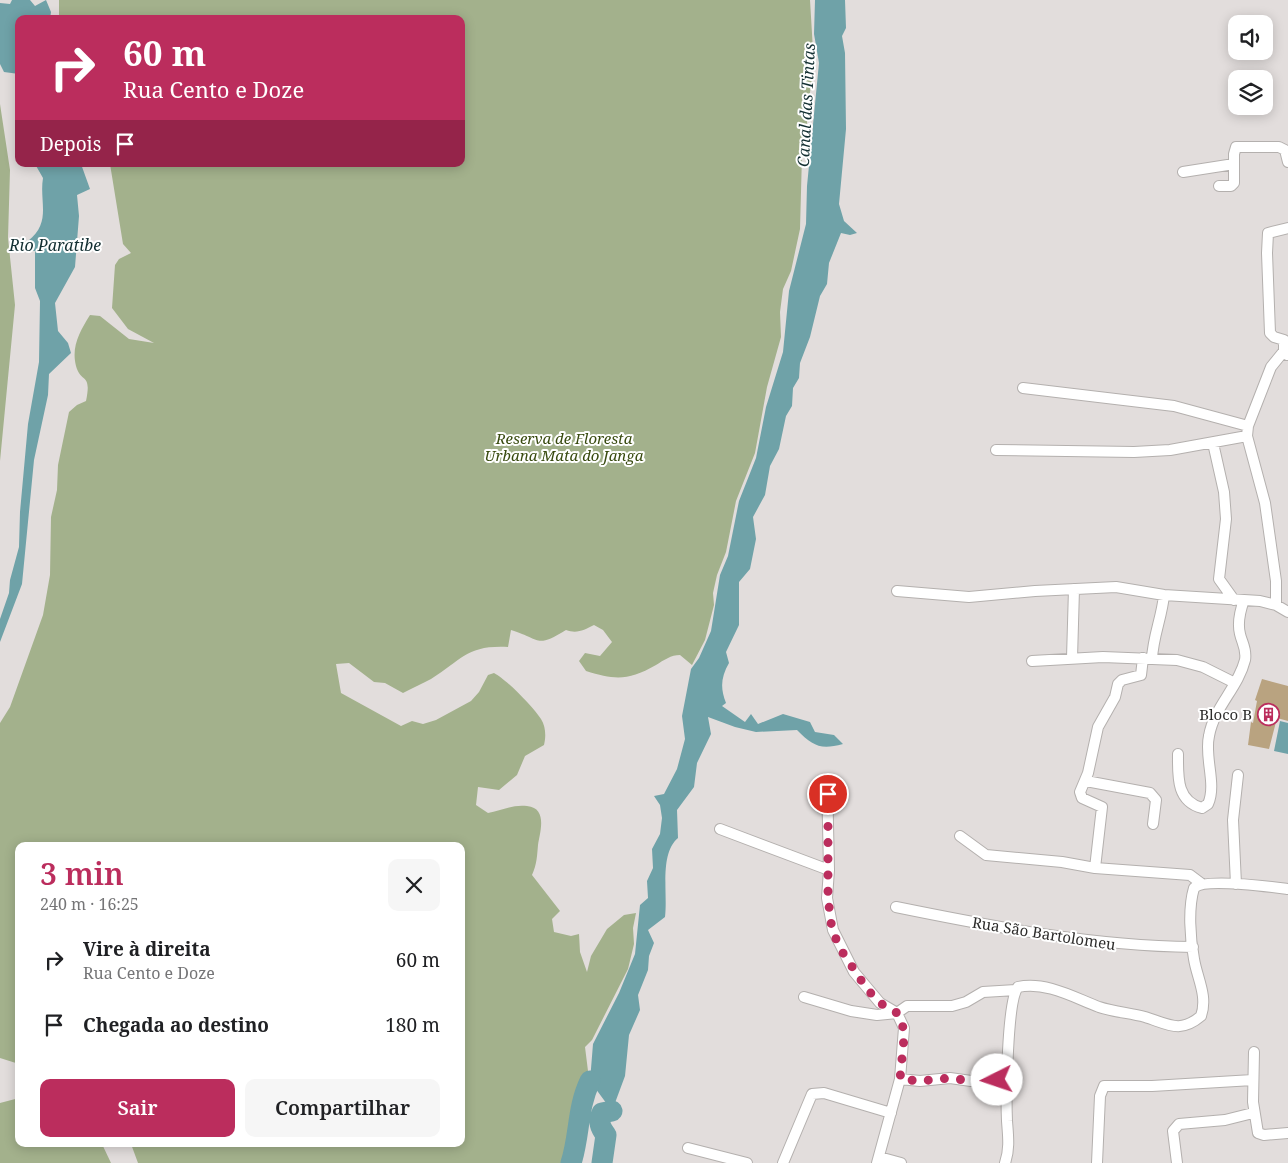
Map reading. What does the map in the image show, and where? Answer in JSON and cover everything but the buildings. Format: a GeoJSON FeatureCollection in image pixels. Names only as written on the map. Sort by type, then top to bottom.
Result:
{"type":"FeatureCollection","features":[{"type":"Feature","properties":{"kind":"street"},"geometry":{"type":"LineString","coordinates":[[1219,186],[1233,185],[1234,149],[1238,147],[1279,147],[1285,150],[1288,162]]}},
{"type":"Feature","properties":{"kind":"street"},"geometry":{"type":"LineString","coordinates":[[1183,172],[1234,164]]}},
{"type":"Feature","properties":{"kind":"street"},"geometry":{"type":"LineString","coordinates":[[1276,605],[1276,581],[1265,503],[1247,431],[1271,367],[1286,354],[1284,340],[1272,335],[1269,327],[1267,236],[1271,230],[1288,228]]}},
{"type":"Feature","properties":{"kind":"street"},"geometry":{"type":"LineString","coordinates":[[1023,388],[1174,406],[1247,431]]}},
{"type":"Feature","properties":{"kind":"street"},"geometry":{"type":"LineString","coordinates":[[996,450],[1134,452],[1213,443],[1247,431]]}},
{"type":"Feature","properties":{"kind":"street"},"geometry":{"type":"LineString","coordinates":[[1178,754],[1181,791],[1189,802],[1202,808],[1208,804],[1211,791],[1208,736],[1216,714],[1235,683],[1246,654],[1239,624],[1239,600],[1219,579],[1226,519],[1224,492],[1213,443]]}},
{"type":"Feature","properties":{"kind":"street"},"geometry":{"type":"LineString","coordinates":[[897,591],[969,597],[1116,587],[1164,595],[1239,600],[1276,605],[1288,612]]}},
{"type":"Feature","properties":{"kind":"street"},"geometry":{"type":"LineString","coordinates":[[1072,658],[1074,589]]}},
{"type":"Feature","properties":{"kind":"street"},"geometry":{"type":"LineString","coordinates":[[1094,868],[1102,807],[1081,797],[1080,792],[1086,781],[1098,727],[1109,709],[1120,682],[1141,675],[1161,618],[1164,595]]}},
{"type":"Feature","properties":{"kind":"street"},"geometry":{"type":"LineString","coordinates":[[1032,661],[1072,658],[1148,658],[1187,662],[1235,683]]}},
{"type":"Feature","properties":{"kind":"street"},"geometry":{"type":"LineString","coordinates":[[1236,884],[1233,820],[1238,775]]}},
{"type":"Feature","properties":{"kind":"street"},"geometry":{"type":"LineString","coordinates":[[827,779],[828,898],[832,930],[841,950],[867,989],[880,1003],[897,1013],[904,1028],[900,1079],[878,1160],[901,1163]]}},
{"type":"Feature","properties":{"kind":"street"},"geometry":{"type":"LineString","coordinates":[[1086,781],[1150,793],[1156,800],[1153,824]]}},
{"type":"Feature","properties":{"kind":"street"},"geometry":{"type":"LineString","coordinates":[[720,830],[829,870]]}},
{"type":"Feature","properties":{"kind":"street"},"geometry":{"type":"LineString","coordinates":[[960,836],[986,855],[1062,862],[1094,868],[1190,875],[1202,884]]}},
{"type":"Feature","properties":{"kind":"street"},"geometry":{"type":"LineString","coordinates":[[1005,1163],[1009,1137],[1008,1080],[1010,1027],[1015,993],[1022,986],[1047,988],[1094,1005],[1178,1027],[1188,1025],[1201,1016],[1204,1000],[1193,947],[1193,892],[1197,885],[1236,884],[1288,889]]}},
{"type":"Feature","properties":{"kind":"street","name":"Rua São Bartolomeu"},"geometry":{"type":"LineString","coordinates":[[896,907],[1086,941],[1130,946],[1193,947]]}},
{"type":"Feature","properties":{"kind":"street"},"geometry":{"type":"LineString","coordinates":[[804,997],[868,1014],[897,1013],[907,1006],[952,1006],[992,990],[1015,993]]}},
{"type":"Feature","properties":{"kind":"street"},"geometry":{"type":"LineString","coordinates":[[1254,1052],[1254,1113],[1257,1130],[1261,1135],[1288,1133]]}},
{"type":"Feature","properties":{"kind":"street"},"geometry":{"type":"LineString","coordinates":[[900,1079],[920,1081],[950,1078],[971,1081],[986,1079],[1008,1080]]}},
{"type":"Feature","properties":{"kind":"street"},"geometry":{"type":"LineString","coordinates":[[1097,1163],[1100,1096],[1104,1086],[1253,1080]]}},
{"type":"Feature","properties":{"kind":"street"},"geometry":{"type":"LineString","coordinates":[[783,1163],[812,1094],[824,1094],[891,1113]]}},
{"type":"Feature","properties":{"kind":"street"},"geometry":{"type":"LineString","coordinates":[[1177,1163],[1174,1131],[1179,1124],[1224,1120],[1254,1113]]}},
{"type":"Feature","properties":{"kind":"street"},"geometry":{"type":"LineString","coordinates":[[688,1148],[747,1163]]}},
{"type":"Feature","properties":{"kind":"green space","name":"Reserva de Floresta Urbana Mata do Janga"},"geometry":{"type":"Polygon","coordinates":[[[59,0],[810,0],[814,67],[807,111],[807,136],[802,155],[800,229],[791,271],[783,289],[780,312],[781,337],[767,387],[755,453],[736,501],[726,552],[717,575],[713,593],[714,605],[705,640],[692,665],[680,655],[677,655],[629,676],[605,676],[586,671],[579,661],[585,653],[600,656],[612,642],[603,630],[594,625],[584,630],[566,630],[543,641],[538,641],[511,630],[508,647],[483,648],[474,651],[431,679],[403,693],[385,683],[374,682],[349,663],[336,664],[341,693],[401,726],[412,721],[423,724],[436,720],[471,701],[479,692],[488,675],[494,673],[505,681],[541,719],[545,732],[544,745],[525,756],[517,775],[499,790],[478,787],[476,805],[488,813],[522,806],[534,808],[538,811],[541,827],[536,864],[532,875],[560,911],[552,919],[554,932],[571,936],[579,934],[580,952],[587,972],[591,956],[607,929],[624,915],[636,913],[633,928],[634,944],[628,969],[592,1040],[585,1047],[588,1071],[587,1084],[575,1112],[572,1129],[574,1146],[565,1163],[138,1163],[132,1147],[465,1147],[465,842],[15,842],[15,1063],[0,1058],[0,723],[10,707],[43,615],[50,575],[51,517],[57,490],[58,465],[69,412],[77,405],[86,401],[88,386],[76,366],[76,346],[80,333],[90,315],[100,316],[129,339],[154,343],[128,329],[112,308],[115,265],[119,259],[131,253],[123,244],[110,167],[465,167],[465,15],[59,15],[59,0]]]}},
{"type":"Feature","properties":{"kind":"green space"},"geometry":{"type":"Polygon","coordinates":[[[0,104],[10,170],[8,238],[15,305],[0,461],[0,104]]]}},
{"type":"Feature","properties":{"kind":"green space"},"geometry":{"type":"Polygon","coordinates":[[[15,1099],[15,1147],[103,1147],[111,1163],[0,1163],[0,1103],[15,1099]]]}},
{"type":"Feature","properties":{"kind":"water"},"geometry":{"type":"Polygon","coordinates":[[[12,0],[30,0],[35,6],[46,0],[51,12],[51,15],[15,15],[15,73],[4,72],[0,64],[0,3],[10,4],[12,0]]]}},
{"type":"Feature","properties":{"kind":"water"},"geometry":{"type":"Polygon","coordinates":[[[815,0],[845,0],[846,28],[842,36],[845,53],[846,129],[839,204],[844,221],[857,233],[850,235],[841,233],[829,263],[827,284],[820,296],[810,337],[800,363],[799,378],[793,388],[792,406],[786,416],[779,449],[770,466],[765,495],[753,517],[756,539],[750,569],[739,582],[739,625],[726,652],[729,663],[723,678],[722,687],[726,703],[722,706],[745,722],[751,714],[758,724],[783,714],[810,722],[815,732],[834,735],[843,744],[828,747],[817,745],[797,730],[756,732],[708,717],[711,734],[697,763],[694,787],[677,810],[678,838],[672,845],[666,864],[665,917],[648,930],[654,943],[649,956],[648,970],[638,995],[640,1010],[629,1035],[625,1076],[612,1111],[590,1081],[593,1044],[619,993],[635,954],[640,905],[648,898],[647,881],[653,868],[652,849],[660,834],[662,818],[660,805],[654,796],[664,794],[677,769],[685,739],[682,716],[691,669],[699,658],[711,631],[720,575],[728,556],[739,501],[756,458],[766,407],[783,352],[789,291],[806,224],[807,186],[819,63],[814,34],[815,0]]]}},
{"type":"Feature","properties":{"kind":"water","name":"Rio Paratibe"},"geometry":{"type":"Polygon","coordinates":[[[37,167],[82,167],[90,189],[77,195],[79,216],[75,267],[55,303],[58,331],[68,343],[71,353],[49,374],[48,395],[34,460],[22,584],[0,642],[0,619],[9,593],[10,580],[19,547],[20,512],[28,424],[39,362],[40,301],[35,288],[35,251],[31,251],[28,241],[40,227],[42,219],[43,178],[37,167]]]}},
{"type":"Feature","properties":{"kind":"water"},"geometry":{"type":"Polygon","coordinates":[[[1280,721],[1288,723],[1288,754],[1274,751],[1280,721]]]}},
{"type":"Feature","properties":{"kind":"waterway"},"geometry":{"type":"LineString","coordinates":[[571,1163],[583,1101],[590,1081]]}},
{"type":"Feature","properties":{"kind":"waterway"},"geometry":{"type":"LineString","coordinates":[[602,1163],[606,1135],[601,1127],[600,1119],[602,1113],[612,1111]]}},
{"type":"Feature","properties":{"kind":"place","name":"Bloco B"},"geometry":{"type":"Point","coordinates":[1268,714]}},
{"type":"Feature","properties":{"kind":"route"},"geometry":{"type":"LineString","coordinates":[[828,794],[828,898],[832,930],[854,972],[867,989],[880,1003],[897,1013],[902,1020],[904,1038],[900,1079],[920,1081],[950,1078],[963,1081],[997,1080]]}},
{"type":"Feature","properties":{"kind":"water label","name":"Canal das Tintas"},"geometry":{"type":"Point","coordinates":[806,105]}}]}
